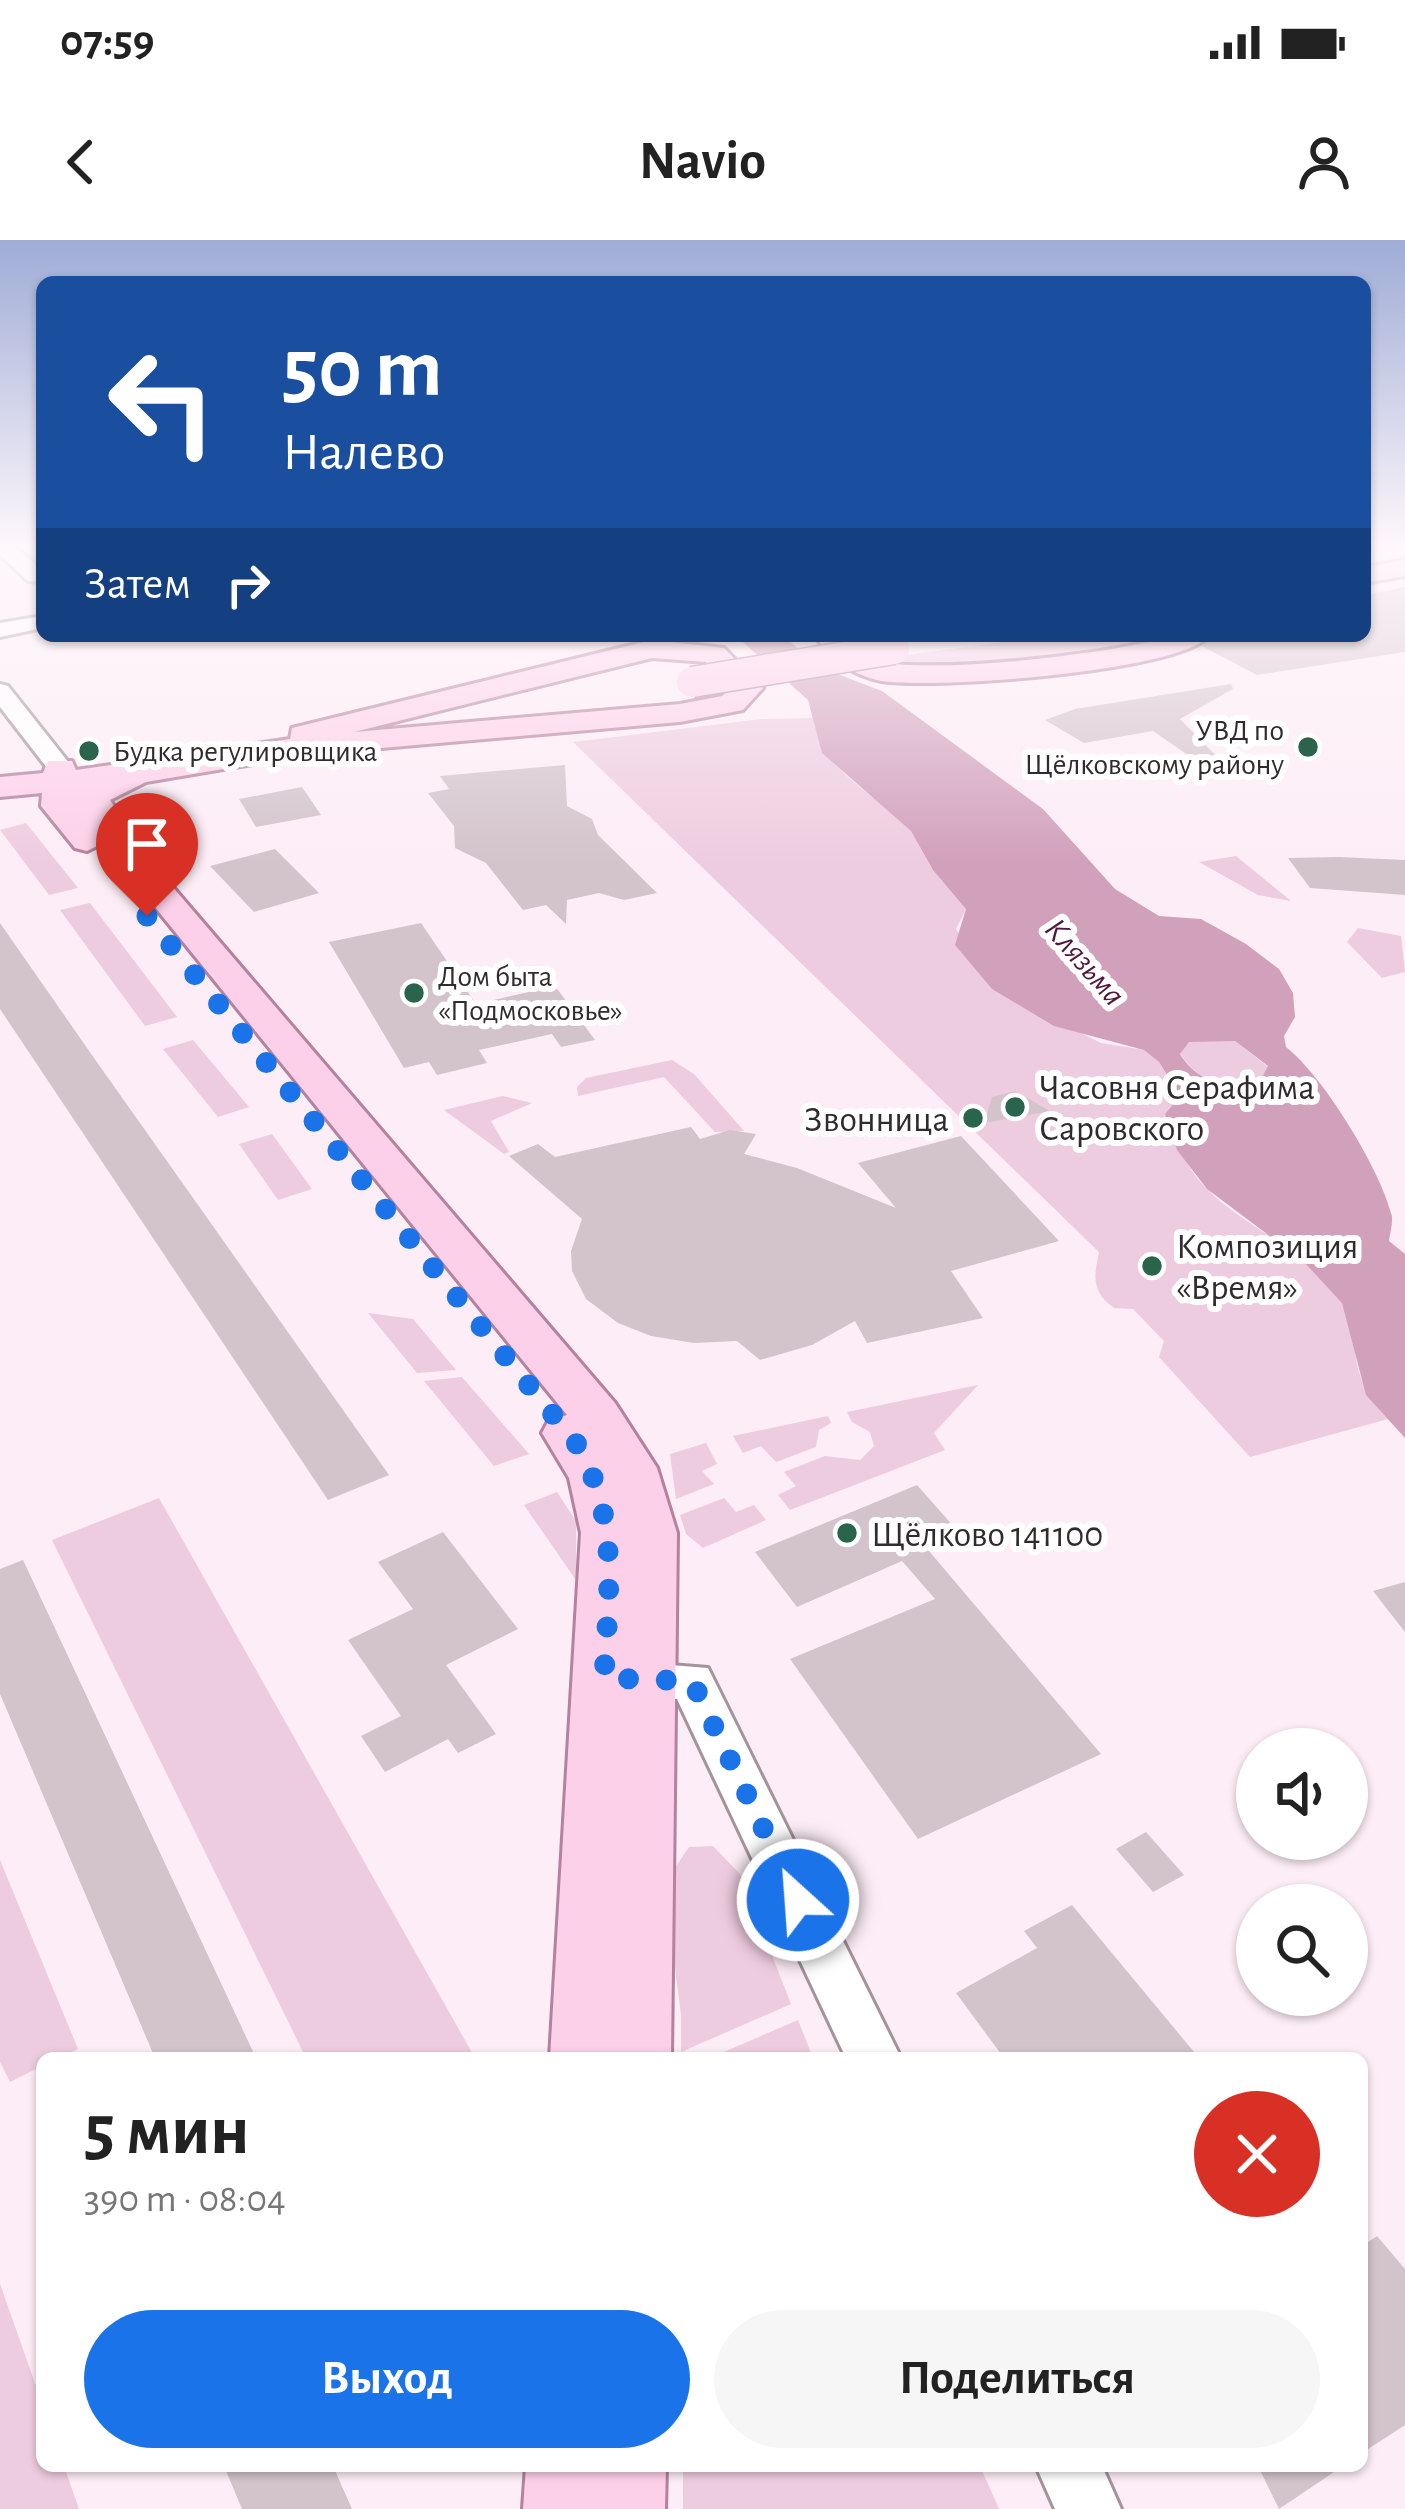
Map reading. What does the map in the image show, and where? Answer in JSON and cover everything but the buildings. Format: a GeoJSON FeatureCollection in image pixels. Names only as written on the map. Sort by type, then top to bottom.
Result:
{"type":"FeatureCollection","features":[{"type":"Feature","properties":{"kind":"main road"},"geometry":{"type":"LineString","coordinates":[[587,2052],[625,1679],[649,1533],[630,1468],[582,1398],[133,863],[91,797],[99,789],[136,775],[308,740],[641,652]]}},
{"type":"Feature","properties":{"kind":"main road"},"geometry":{"type":"LineString","coordinates":[[308,740],[692,712],[732,703],[748,688],[714,654],[688,652]]}},
{"type":"Feature","properties":{"kind":"main road"},"geometry":{"type":"LineString","coordinates":[[0,787],[846,652]]}},
{"type":"Feature","properties":{"kind":"main road"},"geometry":{"type":"LineString","coordinates":[[849,652],[867,667],[902,675],[1101,652]]}},
{"type":"Feature","properties":{"kind":"main road"},"geometry":{"type":"LineString","coordinates":[[0,773],[136,775]]}},
{"type":"Feature","properties":{"kind":"main road"},"geometry":{"type":"LineString","coordinates":[[60,775],[58,806],[576,1443],[596,1476],[609,1532],[625,1679],[635,2052]]}},
{"type":"Feature","properties":{"kind":"main road"},"geometry":{"type":"LineString","coordinates":[[566,2509],[568,2472]]}},
{"type":"Feature","properties":{"kind":"main road"},"geometry":{"type":"LineString","coordinates":[[622,2509],[624,2472]]}},
{"type":"Feature","properties":{"kind":"street"},"geometry":{"type":"LineString","coordinates":[[0,691],[60,775]]}},
{"type":"Feature","properties":{"kind":"street"},"geometry":{"type":"LineString","coordinates":[[625,1679],[692,1681],[871,2052]]}},
{"type":"Feature","properties":{"kind":"street"},"geometry":{"type":"LineString","coordinates":[[1071,2472],[1088,2509]]}},
{"type":"Feature","properties":{"kind":"shaded area"},"geometry":{"type":"Polygon","coordinates":[[[1112,652],[928,669],[878,665],[906,655],[1112,652]]]}},
{"type":"Feature","properties":{"kind":"shaded area"},"geometry":{"type":"Polygon","coordinates":[[[815,718],[827,753],[911,831],[966,909],[956,929],[992,989],[1101,1043],[1145,1050],[1159,1062],[1180,1096],[1165,1114],[1192,1170],[1221,1202],[1294,1253],[1327,1283],[1348,1316],[1364,1386],[1388,1419],[1250,1457],[1159,1357],[1164,1341],[1133,1309],[1114,1308],[1101,1296],[1095,1276],[1099,1252],[573,742],[762,719],[815,718]]]}},
{"type":"Feature","properties":{"kind":"shaded area"},"geometry":{"type":"Polygon","coordinates":[[[26,823],[78,888],[49,895],[0,830],[26,823]]]}},
{"type":"Feature","properties":{"kind":"shaded area"},"geometry":{"type":"Polygon","coordinates":[[[1236,856],[1291,901],[1258,895],[1199,862],[1236,856]]]}},
{"type":"Feature","properties":{"kind":"shaded area"},"geometry":{"type":"Polygon","coordinates":[[[90,903],[177,1017],[145,1026],[60,910],[90,903]]]}},
{"type":"Feature","properties":{"kind":"shaded area"},"geometry":{"type":"Polygon","coordinates":[[[1358,928],[1401,936],[1405,972],[1382,978],[1347,942],[1358,928]]]}},
{"type":"Feature","properties":{"kind":"shaded area"},"geometry":{"type":"Polygon","coordinates":[[[193,1040],[249,1107],[218,1117],[163,1049],[193,1040]]]}},
{"type":"Feature","properties":{"kind":"shaded area"},"geometry":{"type":"Polygon","coordinates":[[[1189,1041],[1235,1041],[1268,1067],[1260,1083],[1214,1082],[1195,1071],[1180,1053],[1189,1041]]]}},
{"type":"Feature","properties":{"kind":"shaded area"},"geometry":{"type":"Polygon","coordinates":[[[672,1060],[694,1074],[744,1131],[715,1132],[664,1077],[578,1096],[577,1087],[586,1078],[672,1060]]]}},
{"type":"Feature","properties":{"kind":"shaded area"},"geometry":{"type":"Polygon","coordinates":[[[503,1096],[532,1103],[491,1121],[509,1152],[504,1154],[444,1110],[503,1096]]]}},
{"type":"Feature","properties":{"kind":"shaded area"},"geometry":{"type":"Polygon","coordinates":[[[272,1134],[312,1189],[278,1200],[239,1144],[272,1134]]]}},
{"type":"Feature","properties":{"kind":"shaded area"},"geometry":{"type":"Polygon","coordinates":[[[368,1313],[413,1319],[456,1370],[417,1373],[368,1313]]]}},
{"type":"Feature","properties":{"kind":"shaded area"},"geometry":{"type":"Polygon","coordinates":[[[462,1377],[529,1454],[494,1466],[424,1381],[462,1377]]]}},
{"type":"Feature","properties":{"kind":"shaded area"},"geometry":{"type":"Polygon","coordinates":[[[978,1385],[934,1433],[945,1450],[790,1510],[778,1495],[796,1486],[784,1472],[825,1456],[860,1460],[874,1446],[870,1432],[852,1422],[847,1412],[978,1385]]]}},
{"type":"Feature","properties":{"kind":"shaded area"},"geometry":{"type":"Polygon","coordinates":[[[828,1416],[831,1423],[819,1430],[816,1447],[776,1462],[761,1446],[743,1453],[733,1436],[828,1416]]]}},
{"type":"Feature","properties":{"kind":"shaded area"},"geometry":{"type":"Polygon","coordinates":[[[706,1443],[717,1464],[702,1471],[714,1484],[676,1499],[670,1454],[706,1443]]]}},
{"type":"Feature","properties":{"kind":"shaded area"},"geometry":{"type":"Polygon","coordinates":[[[557,1492],[576,1521],[576,1580],[524,1505],[557,1492]]]}},
{"type":"Feature","properties":{"kind":"shaded area"},"geometry":{"type":"Polygon","coordinates":[[[159,1498],[472,2052],[303,2052],[52,1540],[159,1498]]]}},
{"type":"Feature","properties":{"kind":"shaded area"},"geometry":{"type":"Polygon","coordinates":[[[724,1498],[736,1512],[754,1505],[766,1520],[703,1548],[686,1534],[680,1515],[724,1498]]]}},
{"type":"Feature","properties":{"kind":"shaded area"},"geometry":{"type":"Polygon","coordinates":[[[713,1846],[740,1874],[791,2004],[681,2052],[668,1878],[689,1847],[713,1846]]]}},
{"type":"Feature","properties":{"kind":"shaded area"},"geometry":{"type":"Polygon","coordinates":[[[0,1860],[78,2049],[36,2052],[36,2069],[10,2082],[0,2062],[0,1860]]]}},
{"type":"Feature","properties":{"kind":"shaded area"},"geometry":{"type":"Polygon","coordinates":[[[798,2020],[811,2052],[724,2052],[798,2020]]]}},
{"type":"Feature","properties":{"kind":"shaded area"},"geometry":{"type":"Polygon","coordinates":[[[0,2284],[36,2386],[36,2472],[66,2472],[79,2509],[0,2509],[0,2284]]]}},
{"type":"Feature","properties":{"kind":"shaded area"},"geometry":{"type":"Polygon","coordinates":[[[683,2472],[983,2472],[999,2509],[683,2509],[683,2472]]]}},
{"type":"Feature","properties":{"kind":"water","name":"Клязьма"},"geometry":{"type":"Polygon","coordinates":[[[754,652],[803,652],[824,669],[882,691],[1043,809],[1115,889],[1159,916],[1201,919],[1279,969],[1293,993],[1295,1017],[1284,1036],[1286,1047],[1332,1100],[1362,1148],[1391,1213],[1389,1241],[1405,1254],[1405,1438],[1366,1395],[1342,1303],[1303,1261],[1207,1189],[1177,1150],[1165,1114],[1180,1096],[1159,1062],[1144,1050],[1054,1026],[992,989],[955,945],[966,909],[933,870],[911,831],[822,753],[808,700],[754,652]],[[1235,1041],[1189,1042],[1180,1054],[1204,1077],[1225,1084],[1259,1083],[1268,1066],[1235,1041]]]}},
{"type":"Feature","properties":{"kind":"place","name":"УВД по Щёлковскому району"},"geometry":{"type":"Point","coordinates":[1308,747]}},
{"type":"Feature","properties":{"kind":"place","name":"Будка регулировщика"},"geometry":{"type":"Point","coordinates":[89,751]}},
{"type":"Feature","properties":{"kind":"place","name":"Дом быта «Подмосковье»"},"geometry":{"type":"Point","coordinates":[414,993]}},
{"type":"Feature","properties":{"kind":"place","name":"Часовня Серафима Саровского"},"geometry":{"type":"Point","coordinates":[1015,1107]}},
{"type":"Feature","properties":{"kind":"place","name":"Звонница"},"geometry":{"type":"Point","coordinates":[973,1118]}},
{"type":"Feature","properties":{"kind":"place","name":"Композиция «Время»"},"geometry":{"type":"Point","coordinates":[1152,1266]}},
{"type":"Feature","properties":{"kind":"place","name":"Щёлково 141100"},"geometry":{"type":"Point","coordinates":[847,1533]}},
{"type":"Feature","properties":{"kind":"route"},"geometry":{"type":"LineString","coordinates":[[147,916],[576,1443],[596,1476],[609,1532],[604,1678],[692,1681],[798,1900]]}}]}
